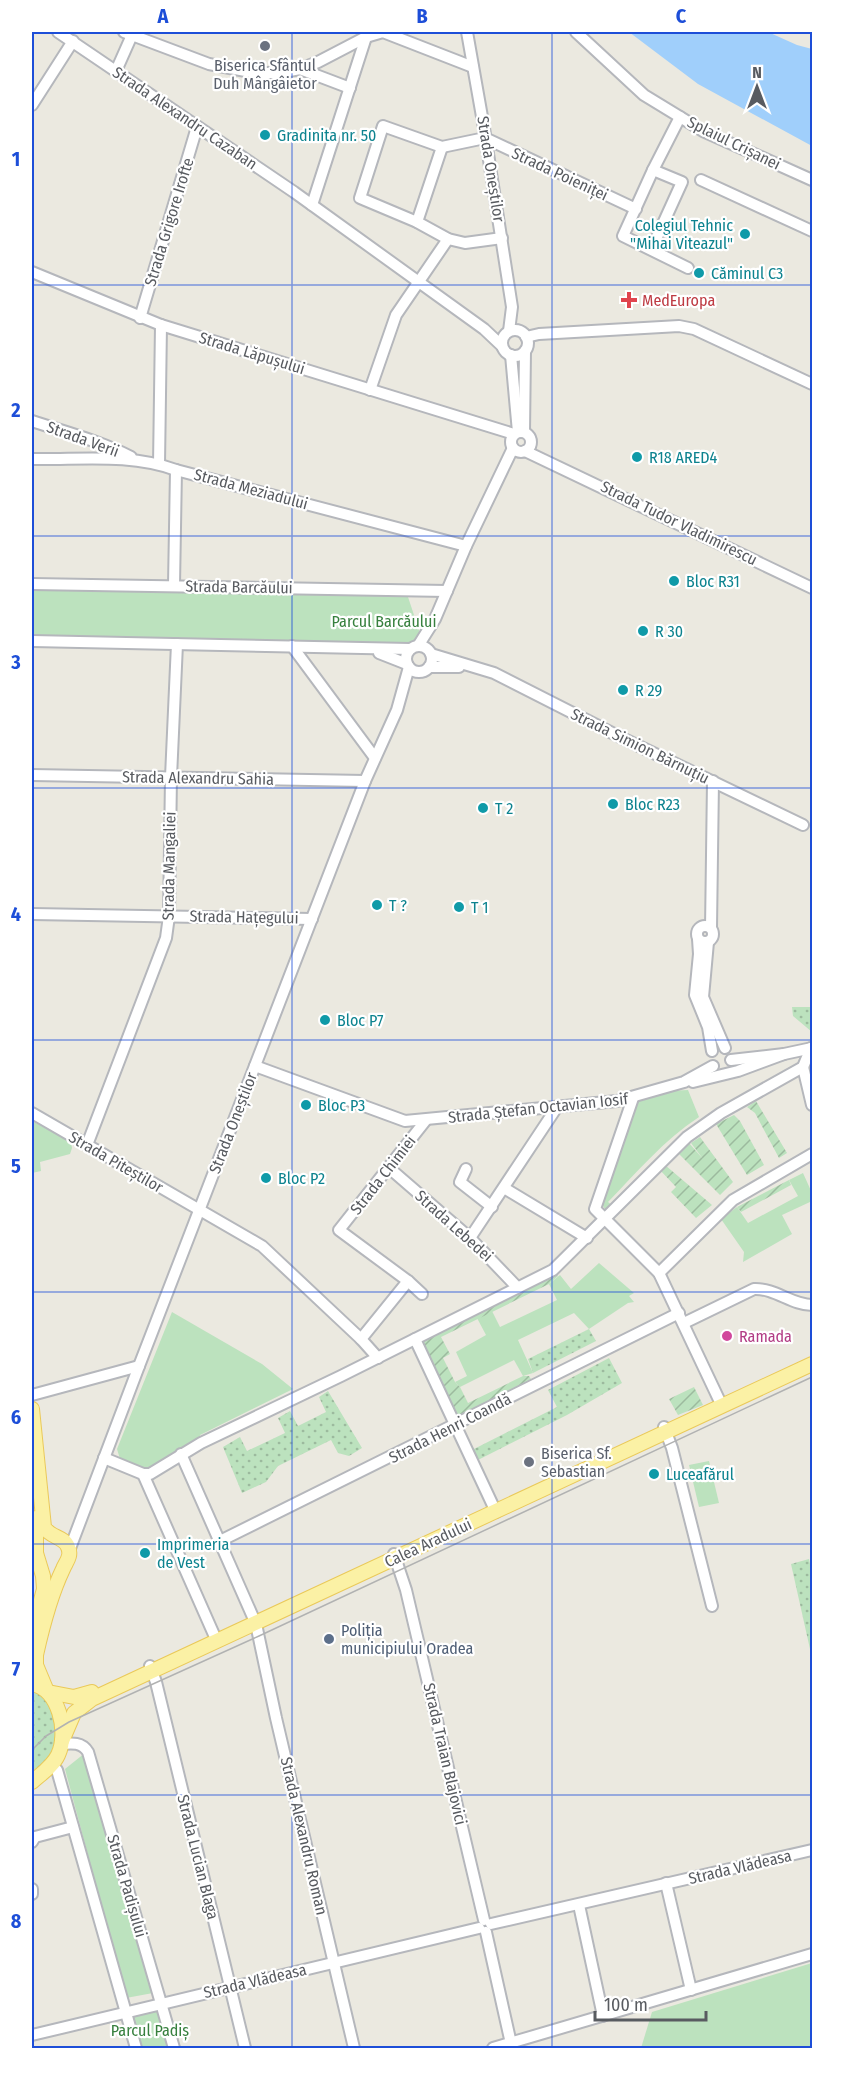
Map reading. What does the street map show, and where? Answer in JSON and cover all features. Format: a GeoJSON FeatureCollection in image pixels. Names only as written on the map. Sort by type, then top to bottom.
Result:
{"type":"FeatureCollection","features":[{"type":"Feature","properties":{"kind":"main road","name":"Calea Aradului"},"geometry":{"type":"LineString","coordinates":[[32,1684],[69,1697],[83,1696],[151,1668],[395,1557],[813,1358]]}},
{"type":"Feature","properties":{"kind":"main road","name":"Calea Aradului"},"geometry":{"type":"LineString","coordinates":[[721,1403],[813,1364]]}},
{"type":"Feature","properties":{"kind":"main road"},"geometry":{"type":"LineString","coordinates":[[32,1409],[44,1522],[46,1530],[66,1542],[69,1557],[64,1566],[35,1657],[38,1670],[59,1714],[62,1742]]}},
{"type":"Feature","properties":{"kind":"main road"},"geometry":{"type":"LineString","coordinates":[[32,1475],[37,1521],[36,1553],[44,1589],[34,1614],[32,1633]]}},
{"type":"Feature","properties":{"kind":"main road"},"geometry":{"type":"LineString","coordinates":[[37,1548],[44,1539],[66,1542]]}},
{"type":"Feature","properties":{"kind":"main road"},"geometry":{"type":"LineString","coordinates":[[39,1564],[49,1570],[64,1566]]}},
{"type":"Feature","properties":{"kind":"main road","name":"Calea Aradului"},"geometry":{"type":"LineString","coordinates":[[32,1782],[58,1757],[72,1717],[80,1706],[215,1637],[255,1622]]}},
{"type":"Feature","properties":{"kind":"street","name":"Strada Alexandru Cazaban"},"geometry":{"type":"LineString","coordinates":[[58,32],[312,206],[484,329],[502,346]]}},
{"type":"Feature","properties":{"kind":"street"},"geometry":{"type":"LineString","coordinates":[[116,71],[134,34],[209,64],[256,73],[279,73],[300,69],[318,63],[366,37],[383,32],[473,67]]}},
{"type":"Feature","properties":{"kind":"street","name":"Strada Oneștilor"},"geometry":{"type":"LineString","coordinates":[[467,32],[512,307],[525,335]]}},
{"type":"Feature","properties":{"kind":"street","name":"Splaiul Crișanei"},"geometry":{"type":"LineString","coordinates":[[576,32],[644,95],[703,131],[813,180]]}},
{"type":"Feature","properties":{"kind":"street"},"geometry":{"type":"LineString","coordinates":[[312,206],[366,37]]}},
{"type":"Feature","properties":{"kind":"street"},"geometry":{"type":"LineString","coordinates":[[32,105],[73,41]]}},
{"type":"Feature","properties":{"kind":"street"},"geometry":{"type":"LineString","coordinates":[[300,69],[350,88]]}},
{"type":"Feature","properties":{"kind":"street"},"geometry":{"type":"LineString","coordinates":[[680,117],[623,236],[688,268]]}},
{"type":"Feature","properties":{"kind":"street"},"geometry":{"type":"LineString","coordinates":[[485,138],[442,147],[383,126],[360,198],[417,222],[448,239],[465,243],[502,238]]}},
{"type":"Feature","properties":{"kind":"street","name":"Strada Grigore Irofte"},"geometry":{"type":"LineString","coordinates":[[140,318],[197,127]]}},
{"type":"Feature","properties":{"kind":"street","name":"Strada Poieniței"},"geometry":{"type":"LineString","coordinates":[[485,138],[636,209]]}},
{"type":"Feature","properties":{"kind":"street"},"geometry":{"type":"LineString","coordinates":[[417,222],[442,147]]}},
{"type":"Feature","properties":{"kind":"street"},"geometry":{"type":"LineString","coordinates":[[653,170],[682,182],[657,237]]}},
{"type":"Feature","properties":{"kind":"street"},"geometry":{"type":"LineString","coordinates":[[701,180],[813,231]]}},
{"type":"Feature","properties":{"kind":"street"},"geometry":{"type":"LineString","coordinates":[[370,390],[396,315],[448,239]]}},
{"type":"Feature","properties":{"kind":"street","name":"Strada Lăpușului"},"geometry":{"type":"LineString","coordinates":[[32,272],[140,318],[477,424],[520,441]]}},
{"type":"Feature","properties":{"kind":"street","name":"Strada Oneștilor"},"geometry":{"type":"LineString","coordinates":[[508,332],[512,307]]}},
{"type":"Feature","properties":{"kind":"street"},"geometry":{"type":"LineString","coordinates":[[159,464],[161,325]]}},
{"type":"Feature","properties":{"kind":"street"},"geometry":{"type":"LineString","coordinates":[[520,441],[511,355],[502,346],[502,339],[508,332],[517,330],[525,335],[679,326],[694,329],[813,384]]}},
{"type":"Feature","properties":{"kind":"street","name":"Strada Alexandru Cazaban"},"geometry":{"type":"LineString","coordinates":[[484,329],[508,332]]}},
{"type":"Feature","properties":{"kind":"street"},"geometry":{"type":"LineString","coordinates":[[408,666],[406,656],[435,619],[466,546],[520,441],[527,344],[525,335]]}},
{"type":"Feature","properties":{"kind":"street"},"geometry":{"type":"LineString","coordinates":[[511,355],[518,355],[525,351]]}},
{"type":"Feature","properties":{"kind":"street","name":"Strada Verii"},"geometry":{"type":"LineString","coordinates":[[32,421],[87,438],[134,459]]}},
{"type":"Feature","properties":{"kind":"street"},"geometry":{"type":"LineString","coordinates":[[85,460],[87,438]]}},
{"type":"Feature","properties":{"kind":"street","name":"Strada Tudor Vladimirescu"},"geometry":{"type":"LineString","coordinates":[[520,441],[545,459],[813,588]]}},
{"type":"Feature","properties":{"kind":"street","name":"Strada Meziadului"},"geometry":{"type":"LineString","coordinates":[[32,459],[134,459],[159,464],[466,546]]}},
{"type":"Feature","properties":{"kind":"street"},"geometry":{"type":"LineString","coordinates":[[174,585],[176,470]]}},
{"type":"Feature","properties":{"kind":"street","name":"Strada Barcăului"},"geometry":{"type":"LineString","coordinates":[[32,584],[447,591]]}},
{"type":"Feature","properties":{"kind":"street"},"geometry":{"type":"LineString","coordinates":[[367,650],[408,666],[425,669],[431,663],[430,652],[435,619]]}},
{"type":"Feature","properties":{"kind":"street"},"geometry":{"type":"LineString","coordinates":[[32,641],[292,646],[367,650],[414,648],[430,652]]}},
{"type":"Feature","properties":{"kind":"street","name":"Strada Mangaliei"},"geometry":{"type":"LineString","coordinates":[[87,1145],[166,938],[169,916],[171,777],[177,644]]}},
{"type":"Feature","properties":{"kind":"street"},"geometry":{"type":"LineString","coordinates":[[292,646],[375,758]]}},
{"type":"Feature","properties":{"kind":"street","name":"Strada Simion Bărnuțiu"},"geometry":{"type":"LineString","coordinates":[[430,652],[494,673],[620,737],[803,825]]}},
{"type":"Feature","properties":{"kind":"street","name":"Strada Oneștilor"},"geometry":{"type":"LineString","coordinates":[[397,710],[408,666]]}},
{"type":"Feature","properties":{"kind":"street","name":"Strada Simion Bărnuțiu"},"geometry":{"type":"LineString","coordinates":[[425,669],[477,667]]}},
{"type":"Feature","properties":{"kind":"street","name":"Strada Oneștilor"},"geometry":{"type":"LineString","coordinates":[[66,1542],[104,1458],[365,780],[397,710],[425,669]]}},
{"type":"Feature","properties":{"kind":"street","name":"Strada Alexandru Sahia"},"geometry":{"type":"LineString","coordinates":[[32,775],[365,780]]}},
{"type":"Feature","properties":{"kind":"street"},"geometry":{"type":"LineString","coordinates":[[703,940],[713,936],[706,927],[710,907],[713,781]]}},
{"type":"Feature","properties":{"kind":"street","name":"Strada Hațegului"},"geometry":{"type":"LineString","coordinates":[[32,914],[312,919]]}},
{"type":"Feature","properties":{"kind":"street"},"geometry":{"type":"LineString","coordinates":[[703,940],[703,997],[728,1054]]}},
{"type":"Feature","properties":{"kind":"street"},"geometry":{"type":"LineString","coordinates":[[703,940],[699,954],[695,995],[708,1027],[712,1059]]}},
{"type":"Feature","properties":{"kind":"street","name":"Strada Ștefan Octavian Iosif"},"geometry":{"type":"LineString","coordinates":[[684,1082],[712,1059],[718,1047],[728,1054],[754,1056],[784,1054]]}},
{"type":"Feature","properties":{"kind":"street"},"geometry":{"type":"LineString","coordinates":[[104,1458],[143,1474],[150,1473],[181,1454],[553,1270],[687,1137],[721,1113],[803,1067],[812,1048]]}},
{"type":"Feature","properties":{"kind":"street","name":"Strada Ștefan Octavian Iosif"},"geometry":{"type":"LineString","coordinates":[[255,1066],[405,1121],[633,1098],[684,1082],[694,1082],[738,1071],[784,1054],[812,1048]]}},
{"type":"Feature","properties":{"kind":"street","name":"Strada Ștefan Octavian Iosif"},"geometry":{"type":"LineString","coordinates":[[712,1059],[724,1068],[728,1054]]}},
{"type":"Feature","properties":{"kind":"street"},"geometry":{"type":"LineString","coordinates":[[803,1067],[813,1105]]}},
{"type":"Feature","properties":{"kind":"street"},"geometry":{"type":"LineString","coordinates":[[633,1098],[595,1207],[659,1273],[721,1403]]}},
{"type":"Feature","properties":{"kind":"street"},"geometry":{"type":"LineString","coordinates":[[470,1238],[557,1107]]}},
{"type":"Feature","properties":{"kind":"street","name":"Strada Piteștilor"},"geometry":{"type":"LineString","coordinates":[[32,1113],[262,1246],[362,1339],[378,1358]]}},
{"type":"Feature","properties":{"kind":"street","name":"Strada Chimiei"},"geometry":{"type":"LineString","coordinates":[[408,1281],[339,1230],[426,1120]]}},
{"type":"Feature","properties":{"kind":"street"},"geometry":{"type":"LineString","coordinates":[[659,1273],[734,1200],[813,1154]]}},
{"type":"Feature","properties":{"kind":"street","name":"Strada Lebedei"},"geometry":{"type":"LineString","coordinates":[[388,1167],[470,1238],[518,1288]]}},
{"type":"Feature","properties":{"kind":"street"},"geometry":{"type":"LineString","coordinates":[[466,1169],[460,1182],[492,1207]]}},
{"type":"Feature","properties":{"kind":"street"},"geometry":{"type":"LineString","coordinates":[[504,1188],[587,1238]]}},
{"type":"Feature","properties":{"kind":"street"},"geometry":{"type":"LineString","coordinates":[[362,1339],[408,1281],[422,1294]]}},
{"type":"Feature","properties":{"kind":"street"},"geometry":{"type":"LineString","coordinates":[[684,1323],[754,1289],[766,1289],[793,1301],[813,1305]]}},
{"type":"Feature","properties":{"kind":"street","name":"Strada Henri Coandă"},"geometry":{"type":"LineString","coordinates":[[220,1541],[679,1313]]}},
{"type":"Feature","properties":{"kind":"street"},"geometry":{"type":"LineString","coordinates":[[415,1339],[495,1510]]}},
{"type":"Feature","properties":{"kind":"street"},"geometry":{"type":"LineString","coordinates":[[32,1395],[139,1366]]}},
{"type":"Feature","properties":{"kind":"street"},"geometry":{"type":"LineString","coordinates":[[665,1429],[712,1605]]}},
{"type":"Feature","properties":{"kind":"street","name":"Strada Alexandru Roman"},"geometry":{"type":"LineString","coordinates":[[181,1454],[255,1622],[354,2049]]}},
{"type":"Feature","properties":{"kind":"street"},"geometry":{"type":"LineString","coordinates":[[143,1474],[215,1637]]}},
{"type":"Feature","properties":{"kind":"street","name":"Strada Traian Blajovici"},"geometry":{"type":"LineString","coordinates":[[395,1557],[406,1590],[511,2046]]}},
{"type":"Feature","properties":{"kind":"street","name":"Strada Lucian Blaga"},"geometry":{"type":"LineString","coordinates":[[151,1668],[246,2049]]}},
{"type":"Feature","properties":{"kind":"street","name":"Strada Padișului"},"geometry":{"type":"LineString","coordinates":[[62,1742],[78,1744],[86,1748],[88,1752],[174,2049]]}},
{"type":"Feature","properties":{"kind":"street","name":"Strada Padișului"},"geometry":{"type":"LineString","coordinates":[[50,1767],[57,1770],[136,2049]]}},
{"type":"Feature","properties":{"kind":"street"},"geometry":{"type":"LineString","coordinates":[[32,1842],[35,1837],[73,1827]]}},
{"type":"Feature","properties":{"kind":"street","name":"Strada Vlădeasa"},"geometry":{"type":"LineString","coordinates":[[32,2035],[813,1850]]}},
{"type":"Feature","properties":{"kind":"street"},"geometry":{"type":"LineString","coordinates":[[666,1883],[690,1990]]}},
{"type":"Feature","properties":{"kind":"street"},"geometry":{"type":"LineString","coordinates":[[32,1889],[32,1894]]}},
{"type":"Feature","properties":{"kind":"street"},"geometry":{"type":"LineString","coordinates":[[579,1905],[603,2016]]}},
{"type":"Feature","properties":{"kind":"street"},"geometry":{"type":"LineString","coordinates":[[493,2049],[511,2046],[813,1953]]}},
{"type":"Feature","properties":{"kind":"green space","name":"Parcul Barcăului"},"geometry":{"type":"Polygon","coordinates":[[[32,589],[407,594],[421,636],[418,641],[404,648],[32,638],[32,589]]]}},
{"type":"Feature","properties":{"kind":"green space"},"geometry":{"type":"Polygon","coordinates":[[[792,1007],[812,1007],[812,1032],[793,1016],[792,1007]]]}},
{"type":"Feature","properties":{"kind":"green space"},"geometry":{"type":"Polygon","coordinates":[[[688,1090],[699,1117],[662,1146],[640,1168],[608,1202],[613,1206],[605,1209],[603,1206],[595,1207],[638,1098],[668,1091],[688,1090]]]}},
{"type":"Feature","properties":{"kind":"green space"},"geometry":{"type":"Polygon","coordinates":[[[756,1101],[787,1153],[779,1158],[755,1113],[747,1107],[756,1101]]]}},
{"type":"Feature","properties":{"kind":"green space"},"geometry":{"type":"Polygon","coordinates":[[[734,1115],[740,1121],[764,1165],[747,1175],[716,1124],[734,1115]]]}},
{"type":"Feature","properties":{"kind":"green space"},"geometry":{"type":"Polygon","coordinates":[[[32,1121],[71,1142],[72,1148],[70,1154],[40,1162],[41,1171],[32,1173],[32,1121]]]}},
{"type":"Feature","properties":{"kind":"green space"},"geometry":{"type":"Polygon","coordinates":[[[700,1137],[733,1182],[720,1195],[678,1153],[689,1143],[703,1159],[691,1143],[700,1137]]]}},
{"type":"Feature","properties":{"kind":"green space"},"geometry":{"type":"Polygon","coordinates":[[[665,1165],[712,1205],[696,1218],[671,1192],[676,1187],[659,1169],[665,1165]]]}},
{"type":"Feature","properties":{"kind":"green space"},"geometry":{"type":"Polygon","coordinates":[[[803,1173],[812,1193],[812,1205],[810,1202],[782,1215],[792,1234],[743,1262],[744,1252],[721,1219],[737,1207],[748,1223],[798,1196],[789,1180],[803,1173]]]}},
{"type":"Feature","properties":{"kind":"green space"},"geometry":{"type":"Polygon","coordinates":[[[789,1180],[791,1185],[741,1212],[737,1207],[789,1180]]]}},
{"type":"Feature","properties":{"kind":"green space"},"geometry":{"type":"Polygon","coordinates":[[[599,1263],[634,1293],[629,1296],[634,1302],[628,1303],[589,1329],[574,1313],[518,1340],[533,1373],[523,1376],[514,1360],[460,1387],[455,1382],[467,1376],[456,1352],[486,1335],[477,1318],[492,1311],[500,1327],[557,1300],[549,1284],[560,1275],[571,1289],[599,1263]]]}},
{"type":"Feature","properties":{"kind":"green space"},"geometry":{"type":"Polygon","coordinates":[[[553,1270],[558,1276],[549,1284],[441,1337],[450,1354],[443,1358],[468,1403],[523,1376],[529,1376],[535,1385],[456,1425],[415,1339],[553,1270]]]}},
{"type":"Feature","properties":{"kind":"green space"},"geometry":{"type":"Polygon","coordinates":[[[172,1312],[262,1364],[293,1389],[200,1435],[199,1442],[146,1471],[120,1459],[117,1449],[172,1312]]]}},
{"type":"Feature","properties":{"kind":"green space"},"geometry":{"type":"Polygon","coordinates":[[[589,1329],[596,1341],[533,1373],[528,1359],[589,1329]]]}},
{"type":"Feature","properties":{"kind":"green space"},"geometry":{"type":"Polygon","coordinates":[[[609,1358],[622,1383],[567,1415],[476,1461],[472,1450],[557,1407],[548,1390],[609,1358]]]}},
{"type":"Feature","properties":{"kind":"green space"},"geometry":{"type":"Polygon","coordinates":[[[694,1387],[703,1405],[678,1415],[669,1399],[694,1387]]]}},
{"type":"Feature","properties":{"kind":"green space"},"geometry":{"type":"Polygon","coordinates":[[[328,1391],[362,1448],[349,1456],[338,1453],[331,1440],[278,1466],[266,1482],[242,1493],[223,1447],[240,1437],[247,1451],[285,1433],[278,1418],[290,1411],[298,1426],[326,1412],[319,1397],[328,1391]]]}},
{"type":"Feature","properties":{"kind":"green space"},"geometry":{"type":"Polygon","coordinates":[[[709,1461],[719,1503],[699,1507],[689,1465],[709,1461]]]}},
{"type":"Feature","properties":{"kind":"green space"},"geometry":{"type":"Polygon","coordinates":[[[809,1559],[812,1573],[812,1658],[791,1564],[809,1559]]]}},
{"type":"Feature","properties":{"kind":"green space"},"geometry":{"type":"Polygon","coordinates":[[[32,1691],[40,1695],[52,1710],[56,1738],[49,1756],[32,1772],[32,1691]]]}},
{"type":"Feature","properties":{"kind":"green space","name":"Parcul Padiș"},"geometry":{"type":"Polygon","coordinates":[[[85,1753],[153,1993],[126,1998],[65,1769],[85,1753]]]}},
{"type":"Feature","properties":{"kind":"green space"},"geometry":{"type":"Polygon","coordinates":[[[812,1963],[812,2048],[641,2048],[652,2012],[812,1963]]]}},
{"type":"Feature","properties":{"kind":"green space","name":"Parcul Padiș"},"geometry":{"type":"Polygon","coordinates":[[[161,2003],[174,2048],[136,2048],[126,2012],[161,2003]]]}},
{"type":"Feature","properties":{"kind":"water"},"geometry":{"type":"Polygon","coordinates":[[[629,32],[768,32],[812,49],[812,146],[698,84],[629,32]]]}},
{"type":"Feature","properties":{"kind":"tram line"},"geometry":{"type":"LineString","coordinates":[[32,1750],[46,1736],[69,1722],[259,1636],[812,1377]]}},
{"type":"Feature","properties":{"kind":"place","name":"Biserica Sfântul Duh Mângâietor"},"geometry":{"type":"Point","coordinates":[265,46]}},
{"type":"Feature","properties":{"kind":"place","name":"Gradinita nr. 50"},"geometry":{"type":"Point","coordinates":[265,135]}},
{"type":"Feature","properties":{"kind":"place","name":"Colegiul Tehnic \"Mihai Viteazul\""},"geometry":{"type":"Point","coordinates":[745,234]}},
{"type":"Feature","properties":{"kind":"place","name":"Căminul C3"},"geometry":{"type":"Point","coordinates":[699,273]}},
{"type":"Feature","properties":{"kind":"place","name":"MedEuropa"},"geometry":{"type":"Point","coordinates":[629,300]}},
{"type":"Feature","properties":{"kind":"place","name":"R18 ARED4"},"geometry":{"type":"Point","coordinates":[637,457]}},
{"type":"Feature","properties":{"kind":"place","name":"Bloc R31"},"geometry":{"type":"Point","coordinates":[674,581]}},
{"type":"Feature","properties":{"kind":"place","name":"R 30"},"geometry":{"type":"Point","coordinates":[643,631]}},
{"type":"Feature","properties":{"kind":"place","name":"R 29"},"geometry":{"type":"Point","coordinates":[623,690]}},
{"type":"Feature","properties":{"kind":"place","name":"Bloc R23"},"geometry":{"type":"Point","coordinates":[613,804]}},
{"type":"Feature","properties":{"kind":"place","name":"T 2"},"geometry":{"type":"Point","coordinates":[483,808]}},
{"type":"Feature","properties":{"kind":"place","name":"T ?"},"geometry":{"type":"Point","coordinates":[377,905]}},
{"type":"Feature","properties":{"kind":"place","name":"T 1"},"geometry":{"type":"Point","coordinates":[459,907]}},
{"type":"Feature","properties":{"kind":"place","name":"Bloc P7"},"geometry":{"type":"Point","coordinates":[325,1020]}},
{"type":"Feature","properties":{"kind":"place","name":"Bloc P3"},"geometry":{"type":"Point","coordinates":[306,1105]}},
{"type":"Feature","properties":{"kind":"place","name":"Bloc P2"},"geometry":{"type":"Point","coordinates":[266,1178]}},
{"type":"Feature","properties":{"kind":"place","name":"Ramada"},"geometry":{"type":"Point","coordinates":[727,1336]}},
{"type":"Feature","properties":{"kind":"place","name":"Biserica Sf. Sebastian"},"geometry":{"type":"Point","coordinates":[529,1462]}},
{"type":"Feature","properties":{"kind":"place","name":"Luceafărul"},"geometry":{"type":"Point","coordinates":[654,1474]}},
{"type":"Feature","properties":{"kind":"place","name":"Imprimeria de Vest"},"geometry":{"type":"Point","coordinates":[145,1553]}},
{"type":"Feature","properties":{"kind":"place","name":"Poliția municipiului Oradea"},"geometry":{"type":"Point","coordinates":[329,1639]}}]}
